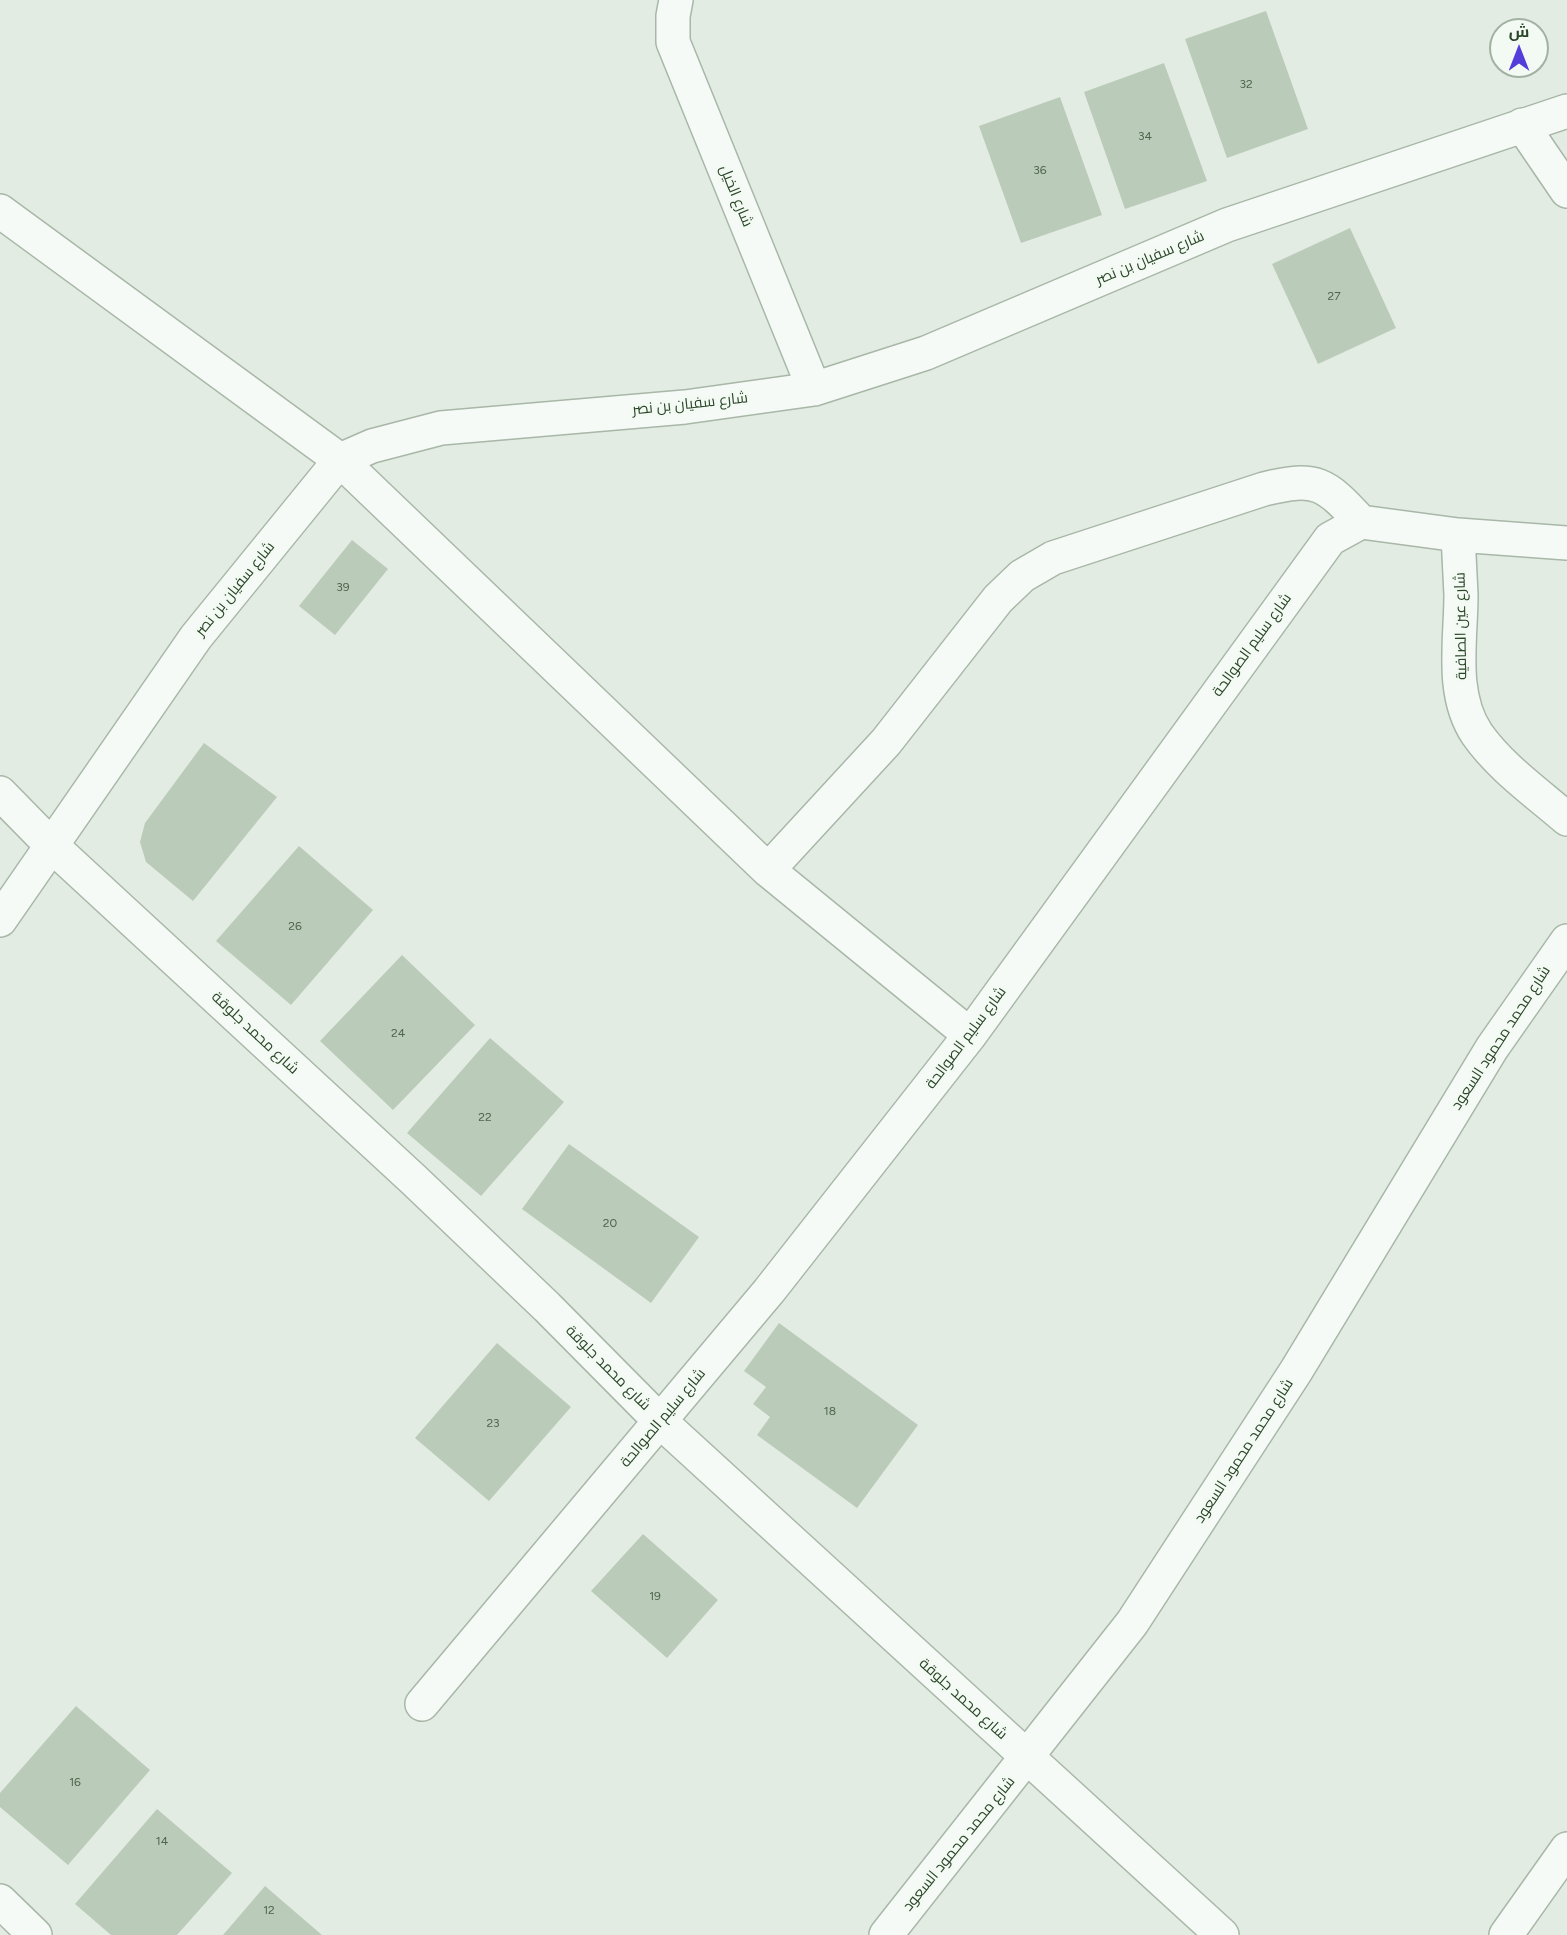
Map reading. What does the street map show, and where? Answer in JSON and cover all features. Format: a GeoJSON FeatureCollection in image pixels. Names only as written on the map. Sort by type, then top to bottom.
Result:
{"type":"FeatureCollection","features":[{"type":"Feature","properties":{"kind":"street","name":"شارع الخيل"},"geometry":{"type":"LineString","coordinates":[[676,0],[673,16],[673,42],[814,389]]}},
{"type":"Feature","properties":{"kind":"street","name":"شارع سفيان بن نصر"},"geometry":{"type":"LineString","coordinates":[[0,920],[196,637],[340,460],[372,446],[441,428],[685,406],[814,389],[926,353],[1227,225],[1567,111]]}},
{"type":"Feature","properties":{"kind":"street"},"geometry":{"type":"LineString","coordinates":[[1522,125],[1567,191]]}},
{"type":"Feature","properties":{"kind":"street"},"geometry":{"type":"LineString","coordinates":[[0,211],[340,460],[768,870],[970,1035]]}},
{"type":"Feature","properties":{"kind":"street"},"geometry":{"type":"LineString","coordinates":[[768,870],[886,742],[998,599],[1022,576],[1053,558],[1263,489],[1294,482],[1310,482],[1328,490],[1361,522],[1458,535],[1567,543]]}},
{"type":"Feature","properties":{"kind":"street","name":"شارع سليم الصوالحة"},"geometry":{"type":"LineString","coordinates":[[422,1704],[519,1586],[661,1422],[770,1291],[970,1035],[1330,539],[1361,522]]}},
{"type":"Feature","properties":{"kind":"street","name":"شارع عين الصافية"},"geometry":{"type":"LineString","coordinates":[[1458,535],[1461,596],[1458,666],[1465,705],[1476,732],[1494,755],[1567,819]]}},
{"type":"Feature","properties":{"kind":"street","name":"شارع محمد جلوقة"},"geometry":{"type":"LineString","coordinates":[[0,793],[52,846],[422,1188],[547,1307],[661,1422],[1028,1758],[1209,1931]]}},
{"type":"Feature","properties":{"kind":"street","name":"شارع محمد محمود السعود"},"geometry":{"type":"LineString","coordinates":[[886,1935],[1028,1758],[1132,1623],[1296,1371],[1492,1048],[1567,941]]}},
{"type":"Feature","properties":{"kind":"street"},"geometry":{"type":"LineString","coordinates":[[1506,1935],[1567,1849]]}},
{"type":"Feature","properties":{"kind":"street"},"geometry":{"type":"LineString","coordinates":[[0,1901],[35,1935]]}},
{"type":"Feature","properties":{"kind":"building"},"geometry":{"type":"Polygon","coordinates":[[[1266,11],[1308,129],[1227,158],[1185,39],[1266,11]]]}},
{"type":"Feature","properties":{"kind":"building"},"geometry":{"type":"Polygon","coordinates":[[[1164,63],[1207,181],[1125,209],[1084,92],[1164,63]]]}},
{"type":"Feature","properties":{"kind":"building"},"geometry":{"type":"Polygon","coordinates":[[[1060,97],[1102,215],[1021,243],[979,126],[1060,97]]]}},
{"type":"Feature","properties":{"kind":"building"},"geometry":{"type":"Polygon","coordinates":[[[1350,228],[1396,328],[1318,364],[1272,264],[1350,228]]]}},
{"type":"Feature","properties":{"kind":"building"},"geometry":{"type":"Polygon","coordinates":[[[352,540],[388,569],[335,635],[299,606],[352,540]]]}},
{"type":"Feature","properties":{"kind":"building"},"geometry":{"type":"Polygon","coordinates":[[[204,743],[277,797],[193,901],[146,862],[140,842],[145,823],[204,743]]]}},
{"type":"Feature","properties":{"kind":"building"},"geometry":{"type":"Polygon","coordinates":[[[299,846],[373,910],[291,1005],[216,941],[299,846]]]}},
{"type":"Feature","properties":{"kind":"building"},"geometry":{"type":"Polygon","coordinates":[[[402,955],[475,1025],[393,1110],[320,1041],[402,955]]]}},
{"type":"Feature","properties":{"kind":"building"},"geometry":{"type":"Polygon","coordinates":[[[490,1038],[564,1102],[481,1196],[407,1133],[490,1038]]]}},
{"type":"Feature","properties":{"kind":"building"},"geometry":{"type":"Polygon","coordinates":[[[569,1144],[699,1237],[651,1303],[522,1209],[569,1144]]]}},
{"type":"Feature","properties":{"kind":"building"},"geometry":{"type":"Polygon","coordinates":[[[779,1323],[918,1425],[857,1508],[757,1435],[770,1417],[753,1404],[766,1387],[744,1371],[779,1323]]]}},
{"type":"Feature","properties":{"kind":"building"},"geometry":{"type":"Polygon","coordinates":[[[497,1343],[571,1407],[489,1501],[415,1438],[497,1343]]]}},
{"type":"Feature","properties":{"kind":"building"},"geometry":{"type":"Polygon","coordinates":[[[643,1534],[718,1600],[667,1658],[591,1591],[643,1534]]]}},
{"type":"Feature","properties":{"kind":"building"},"geometry":{"type":"Polygon","coordinates":[[[76,1706],[150,1770],[68,1865],[0,1807],[0,1793],[76,1706]]]}},
{"type":"Feature","properties":{"kind":"building"},"geometry":{"type":"Polygon","coordinates":[[[157,1809],[232,1873],[177,1935],[111,1935],[75,1904],[157,1809]]]}},
{"type":"Feature","properties":{"kind":"building"},"geometry":{"type":"Polygon","coordinates":[[[265,1886],[322,1935],[223,1935],[265,1886]]]}}]}
